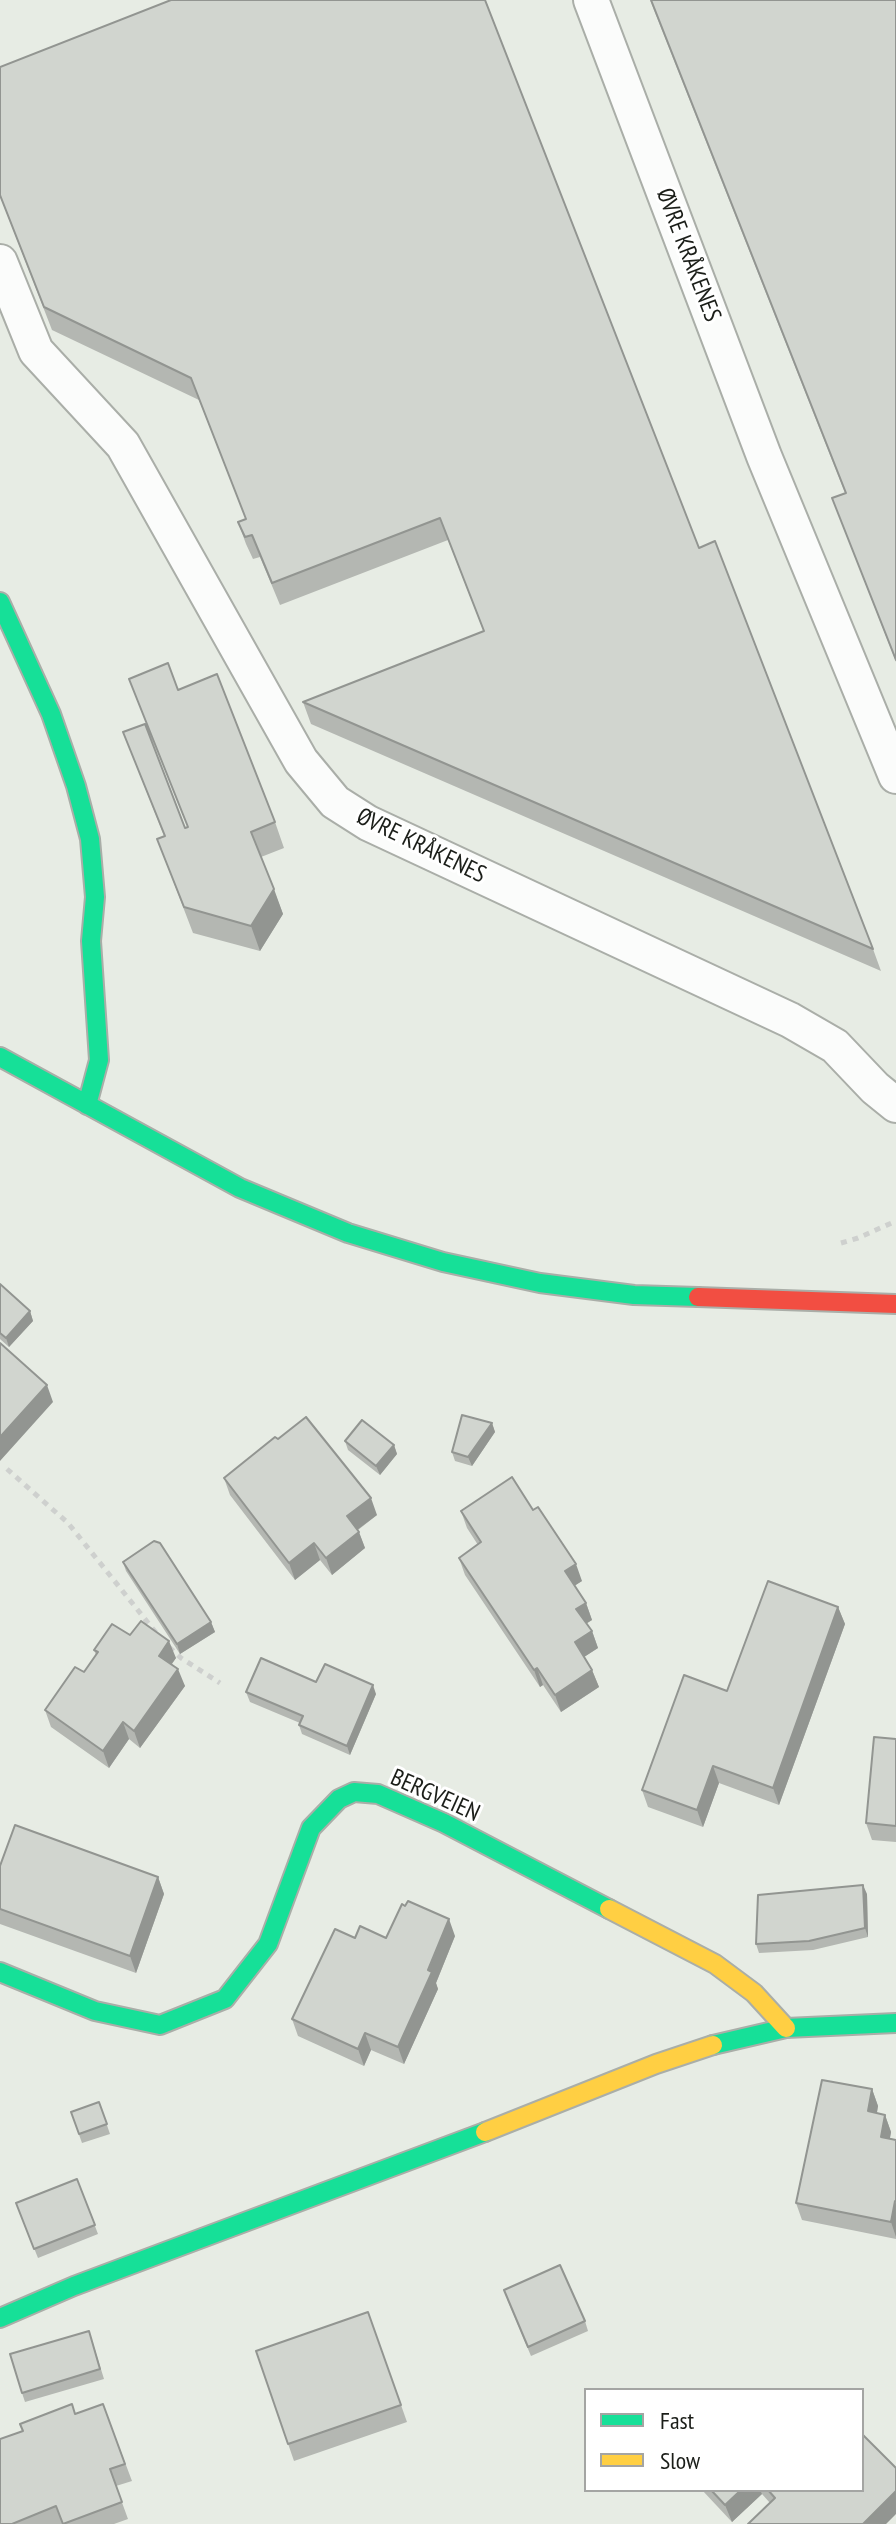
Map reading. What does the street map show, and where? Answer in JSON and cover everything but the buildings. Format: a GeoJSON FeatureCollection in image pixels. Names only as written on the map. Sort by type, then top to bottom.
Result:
{"type":"FeatureCollection","features":[{"type":"Feature","properties":{"kind":"street"},"geometry":{"type":"LineString","coordinates":[[0,602],[51,714],[76,786],[90,839],[95,897],[91,941],[99,1060],[87,1105]]}},
{"type":"Feature","properties":{"kind":"street"},"geometry":{"type":"LineString","coordinates":[[0,1057],[240,1188],[348,1233],[443,1262],[540,1283],[634,1295],[896,1304]]}},
{"type":"Feature","properties":{"kind":"street","name":"BERGVEIEN"},"geometry":{"type":"LineString","coordinates":[[0,1972],[95,2011],[160,2025],[225,1999],[268,1944],[311,1828],[339,1799],[354,1792],[378,1794],[444,1823],[715,1964],[754,1993],[786,2028]]}},
{"type":"Feature","properties":{"kind":"street"},"geometry":{"type":"LineString","coordinates":[[0,2318],[74,2286],[572,2099],[656,2064],[726,2041],[786,2028],[896,2023]]}},
{"type":"Feature","properties":{"kind":"lane","name":"ØVRE KRÅKENES"},"geometry":{"type":"LineString","coordinates":[[591,0],[764,456],[896,776]]}},
{"type":"Feature","properties":{"kind":"lane","name":"ØVRE KRÅKENES"},"geometry":{"type":"LineString","coordinates":[[0,262],[36,351],[123,445],[301,761],[335,802],[368,823],[790,1020],[835,1046],[896,1105]]}},
{"type":"Feature","properties":{"kind":"path"},"geometry":{"type":"LineString","coordinates":[[833,1245],[896,1221]]}},
{"type":"Feature","properties":{"kind":"path"},"geometry":{"type":"LineString","coordinates":[[7,1469],[68,1523],[160,1638],[181,1658],[220,1683]]}},
{"type":"Feature","properties":{"kind":"traffic: fast"},"geometry":{"type":"LineString","coordinates":[[0,602],[51,714],[76,786],[90,839],[95,897],[91,941],[99,1060],[87,1105]]}},
{"type":"Feature","properties":{"kind":"traffic: fast"},"geometry":{"type":"LineString","coordinates":[[0,1057],[240,1188],[348,1233],[443,1262],[540,1283],[634,1295],[698,1297]]}},
{"type":"Feature","properties":{"kind":"traffic: fast"},"geometry":{"type":"LineString","coordinates":[[0,1972],[95,2011],[160,2025],[225,1999],[268,1944],[311,1828],[339,1799],[354,1792],[378,1794],[444,1823],[609,1909]]}},
{"type":"Feature","properties":{"kind":"traffic: fast"},"geometry":{"type":"LineString","coordinates":[[713,2045],[786,2028],[896,2023]]}},
{"type":"Feature","properties":{"kind":"traffic: fast"},"geometry":{"type":"LineString","coordinates":[[0,2318],[74,2286],[485,2132]]}},
{"type":"Feature","properties":{"kind":"traffic: slow"},"geometry":{"type":"LineString","coordinates":[[609,1909],[715,1964],[754,1993],[786,2028]]}},
{"type":"Feature","properties":{"kind":"traffic: slow"},"geometry":{"type":"LineString","coordinates":[[485,2132],[656,2064],[713,2045]]}},
{"type":"Feature","properties":{"kind":"traffic: jam"},"geometry":{"type":"LineString","coordinates":[[698,1297],[896,1304]]}}]}
